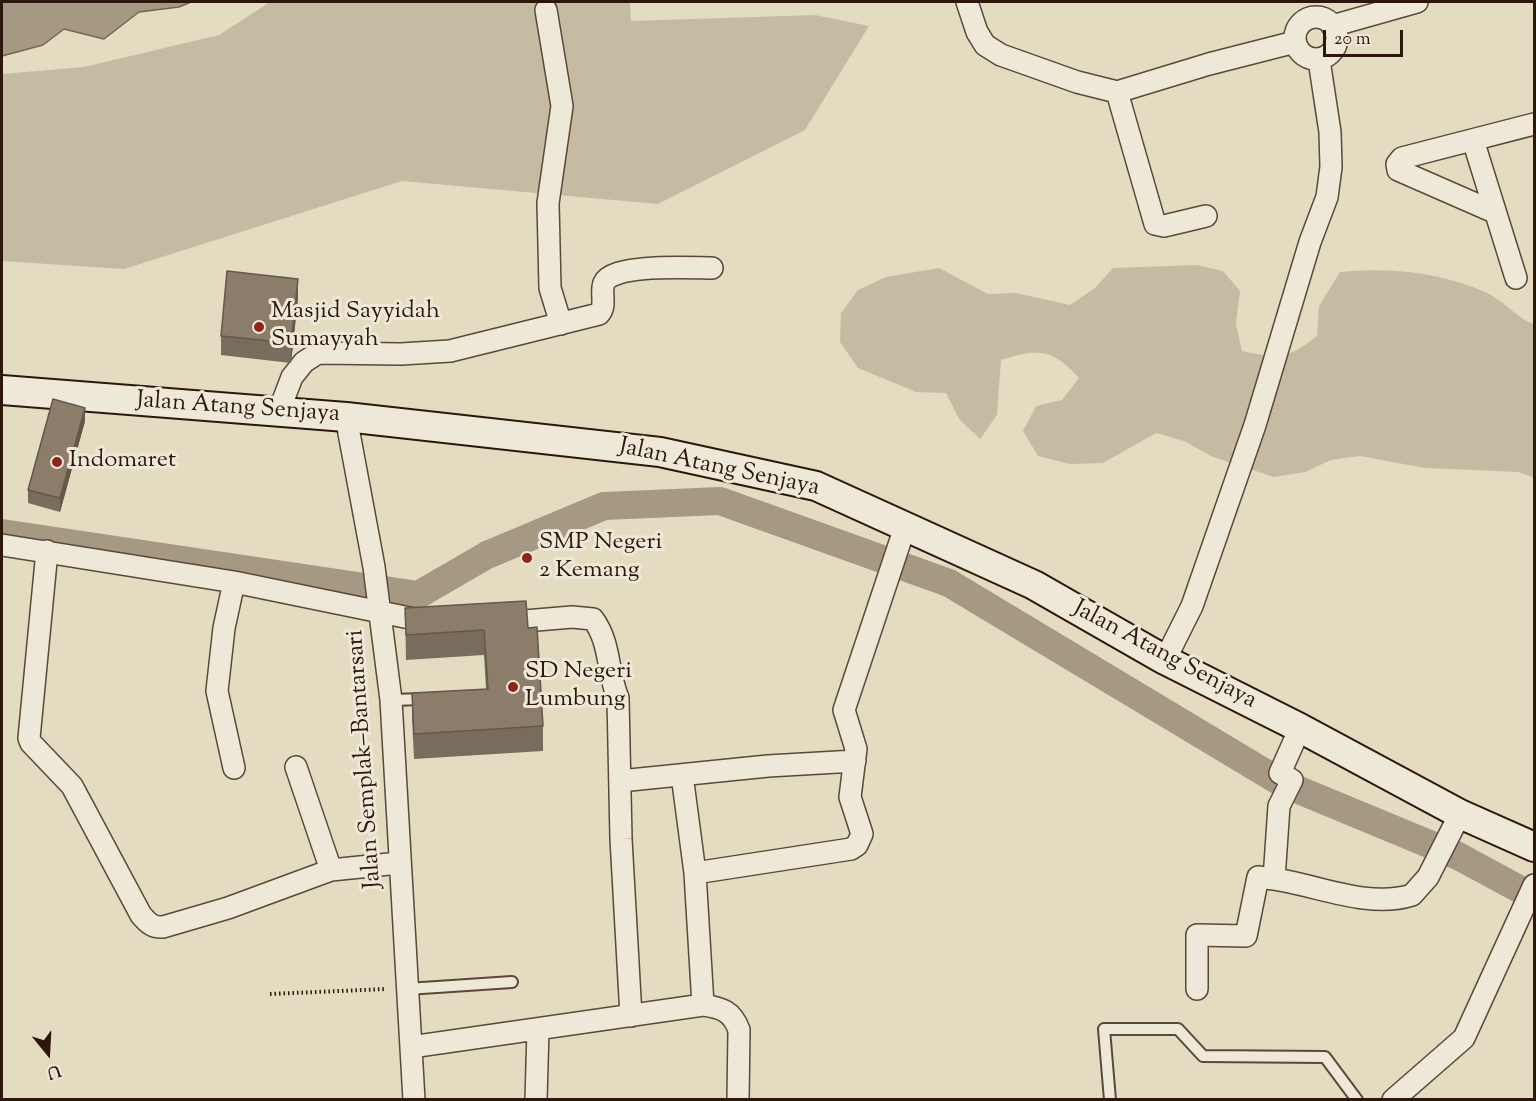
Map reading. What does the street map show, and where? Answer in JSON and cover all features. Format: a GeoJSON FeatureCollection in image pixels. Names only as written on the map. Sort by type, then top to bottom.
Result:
{"type":"FeatureCollection","features":[{"type":"Feature","properties":{"kind":"main road","name":"Jalan Atang Senjaya"},"geometry":{"type":"LineString","coordinates":[[2,390],[346,417],[660,452],[816,486],[903,532],[1034,585],[1165,660],[1300,728],[1454,825],[1534,847]]}},
{"type":"Feature","properties":{"kind":"street"},"geometry":{"type":"LineString","coordinates":[[967,2],[977,32],[985,45],[1001,55],[1077,82],[1117,92],[1209,64],[1295,42]]}},
{"type":"Feature","properties":{"kind":"street"},"geometry":{"type":"LineString","coordinates":[[1332,26],[1417,2]]}},
{"type":"Feature","properties":{"kind":"street"},"geometry":{"type":"LineString","coordinates":[[1311,9],[1332,26],[1336,37],[1335,47],[1329,55],[1319,60],[1299,52],[1295,42],[1297,28],[1311,9]]}},
{"type":"Feature","properties":{"kind":"street"},"geometry":{"type":"LineString","coordinates":[[546,10],[562,106],[548,203],[549,288],[561,324]]}},
{"type":"Feature","properties":{"kind":"street"},"geometry":{"type":"LineString","coordinates":[[1165,660],[1192,606],[1255,425],[1310,242],[1327,197],[1331,167],[1330,132],[1319,60]]}},
{"type":"Feature","properties":{"kind":"street"},"geometry":{"type":"LineString","coordinates":[[1117,92],[1155,224],[1164,226],[1206,216]]}},
{"type":"Feature","properties":{"kind":"street"},"geometry":{"type":"LineString","coordinates":[[1494,212],[1398,170],[1396,167],[1402,158],[1534,124]]}},
{"type":"Feature","properties":{"kind":"street"},"geometry":{"type":"LineString","coordinates":[[1473,140],[1516,278]]}},
{"type":"Feature","properties":{"kind":"street"},"geometry":{"type":"LineString","coordinates":[[279,411],[292,377],[304,362],[318,353],[401,354],[450,351],[602,313],[604,283],[610,276],[624,271],[658,268],[712,268]]}},
{"type":"Feature","properties":{"kind":"street","name":"Jalan Semplak–Bantarsari"},"geometry":{"type":"LineString","coordinates":[[346,417],[374,567],[390,700],[414,1100]]}},
{"type":"Feature","properties":{"kind":"street"},"geometry":{"type":"LineString","coordinates":[[695,873],[850,849],[857,845],[862,834],[850,797],[856,745],[844,710],[903,532]]}},
{"type":"Feature","properties":{"kind":"street"},"geometry":{"type":"LineString","coordinates":[[2,545],[234,582],[424,622],[526,623],[572,617],[593,620],[604,637],[612,684],[618,698],[631,1016]]}},
{"type":"Feature","properties":{"kind":"street"},"geometry":{"type":"LineString","coordinates":[[47,551],[29,738],[31,743],[72,786],[141,915],[153,926],[163,927],[228,908],[331,870],[399,863]]}},
{"type":"Feature","properties":{"kind":"street"},"geometry":{"type":"LineString","coordinates":[[234,582],[224,628],[217,691],[234,768]]}},
{"type":"Feature","properties":{"kind":"street"},"geometry":{"type":"LineString","coordinates":[[1274,879],[1279,806],[1292,780],[1280,772],[1300,728]]}},
{"type":"Feature","properties":{"kind":"street"},"geometry":{"type":"LineString","coordinates":[[620,781],[855,761]]}},
{"type":"Feature","properties":{"kind":"street"},"geometry":{"type":"LineString","coordinates":[[296,767],[331,870]]}},
{"type":"Feature","properties":{"kind":"street"},"geometry":{"type":"LineString","coordinates":[[682,775],[695,873],[703,1005]]}},
{"type":"Feature","properties":{"kind":"street"},"geometry":{"type":"LineString","coordinates":[[1197,989],[1197,935],[1246,936],[1258,877],[1304,883],[1342,894],[1387,899],[1412,895],[1428,877],[1454,825]]}},
{"type":"Feature","properties":{"kind":"street"},"geometry":{"type":"LineString","coordinates":[[1394,1100],[1464,1038],[1534,885]]}},
{"type":"Feature","properties":{"kind":"street"},"geometry":{"type":"LineString","coordinates":[[411,1047],[703,1005],[730,1012],[736,1020],[739,1030],[738,1100]]}},
{"type":"Feature","properties":{"kind":"street"},"geometry":{"type":"LineString","coordinates":[[536,1100],[538,1029]]}},
{"type":"Feature","properties":{"kind":"lane"},"geometry":{"type":"LineString","coordinates":[[390,700],[435,699]]}},
{"type":"Feature","properties":{"kind":"lane"},"geometry":{"type":"LineString","coordinates":[[407,988],[512,982]]}},
{"type":"Feature","properties":{"kind":"lane"},"geometry":{"type":"LineString","coordinates":[[1110,1100],[1104,1029],[1178,1029],[1203,1056],[1325,1057],[1357,1100]]}},
{"type":"Feature","properties":{"kind":"path"},"geometry":{"type":"LineString","coordinates":[[270,994],[407,988]]}},
{"type":"Feature","properties":{"kind":"shaded area"},"geometry":{"type":"Polygon","coordinates":[[[2,2],[191,2],[179,7],[139,12],[104,39],[64,29],[43,45],[2,56],[2,2]]]}},
{"type":"Feature","properties":{"kind":"shaded area"},"geometry":{"type":"Polygon","coordinates":[[[270,2],[630,2],[631,21],[815,15],[869,26],[805,130],[658,204],[402,181],[124,269],[2,261],[2,74],[84,67],[219,35],[270,2]]]}},
{"type":"Feature","properties":{"kind":"shaded area"},"geometry":{"type":"Polygon","coordinates":[[[1197,265],[1223,271],[1240,291],[1236,324],[1242,351],[1274,356],[1290,353],[1317,336],[1319,306],[1340,272],[1377,270],[1414,273],[1468,285],[1491,295],[1534,324],[1534,478],[1519,472],[1425,468],[1360,456],[1331,460],[1305,472],[1274,477],[1213,457],[1184,441],[1156,433],[1103,463],[1070,464],[1038,456],[1023,431],[1036,406],[1062,400],[1079,378],[1070,368],[1053,356],[1035,353],[1001,360],[997,415],[980,439],[959,419],[946,393],[916,392],[858,368],[840,342],[841,313],[858,290],[886,277],[939,268],[988,294],[1016,293],[1070,305],[1095,288],[1113,268],[1197,265]]]}},
{"type":"Feature","properties":{"kind":"building","name":"Masjid Sayyidah Sumayyah"},"geometry":{"type":"Polygon","coordinates":[[[227,271],[298,279],[291,343],[221,336],[227,271]]]}},
{"type":"Feature","properties":{"kind":"building","name":"Indomaret"},"geometry":{"type":"Polygon","coordinates":[[[53,399],[85,408],[60,498],[28,490],[53,399]]]}},
{"type":"Feature","properties":{"kind":"building"},"geometry":{"type":"Polygon","coordinates":[[[526,601],[528,628],[537,627],[543,726],[414,734],[412,693],[488,689],[484,630],[406,635],[405,608],[526,601]]]}},
{"type":"Feature","properties":{"kind":"waterway"},"geometry":{"type":"LineString","coordinates":[[2,533],[418,595],[487,555],[604,506],[720,501],[949,583],[1282,783],[1458,856],[1534,897]]}},
{"type":"Feature","properties":{"kind":"place","name":"Masjid Sayyidah Sumayyah"},"geometry":{"type":"Point","coordinates":[259,327]}},
{"type":"Feature","properties":{"kind":"place","name":"Indomaret"},"geometry":{"type":"Point","coordinates":[57,462]}},
{"type":"Feature","properties":{"kind":"place","name":"SMP Negeri 2 Kemang"},"geometry":{"type":"Point","coordinates":[527,558]}},
{"type":"Feature","properties":{"kind":"place","name":"SD Negeri Lumbung"},"geometry":{"type":"Point","coordinates":[513,687]}}]}
